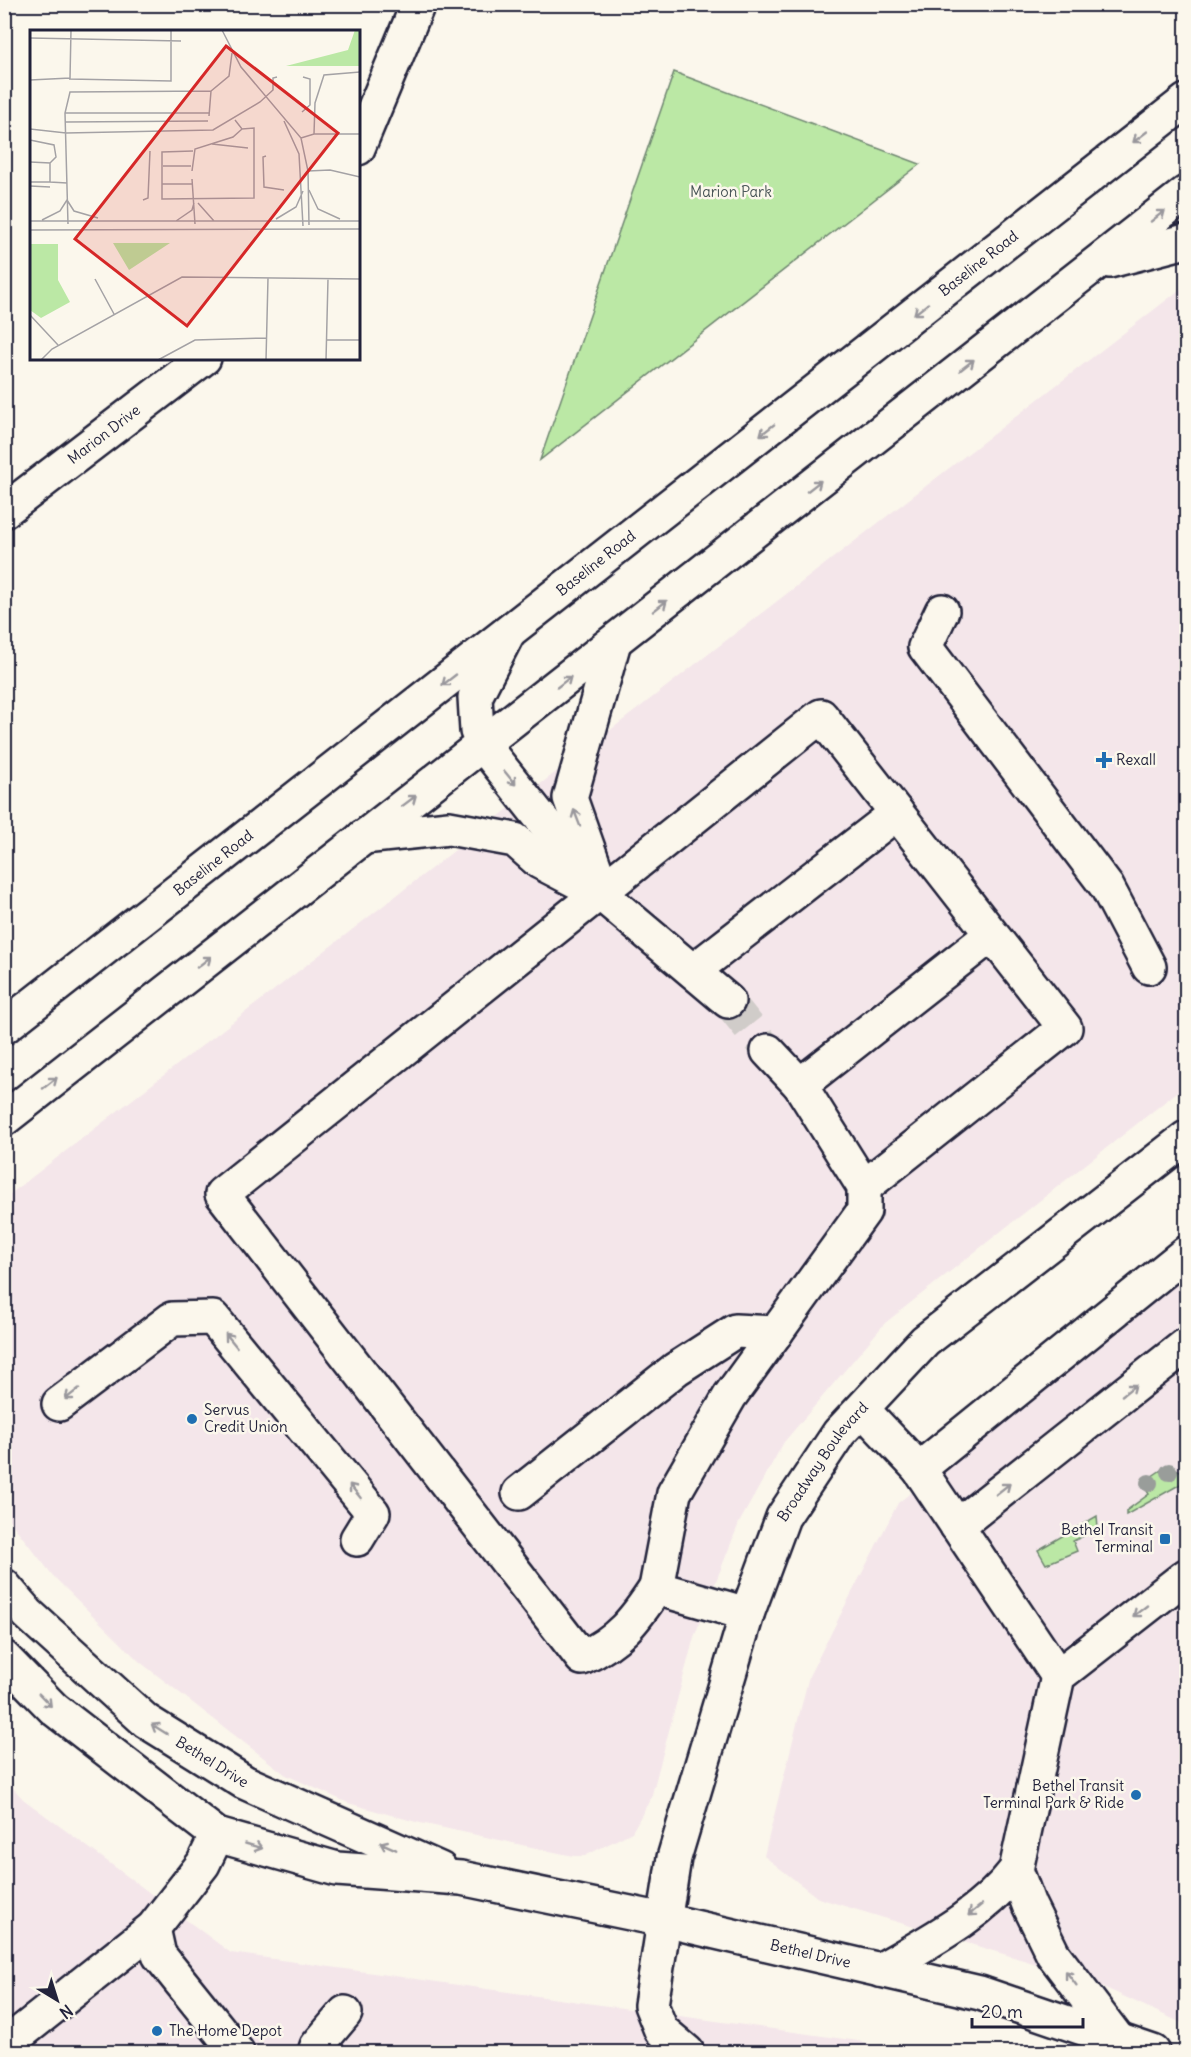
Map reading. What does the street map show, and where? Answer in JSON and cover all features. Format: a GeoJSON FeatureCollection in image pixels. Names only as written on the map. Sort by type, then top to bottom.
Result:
{"type":"FeatureCollection","features":[{"type":"Feature","properties":{"kind":"street"},"geometry":{"type":"LineString","coordinates":[[360,143],[418,4]]}},
{"type":"Feature","properties":{"kind":"street","name":"Baseline Road"},"geometry":{"type":"LineString","coordinates":[[4,1027],[1186,101]]}},
{"type":"Feature","properties":{"kind":"street"},"geometry":{"type":"LineString","coordinates":[[4,1119],[1186,193]]}},
{"type":"Feature","properties":{"kind":"street"},"geometry":{"type":"LineString","coordinates":[[1096,265],[1186,242]]}},
{"type":"Feature","properties":{"kind":"street","name":"Marion Drive"},"geometry":{"type":"LineString","coordinates":[[4,511],[201,360]]}},
{"type":"Feature","properties":{"kind":"street"},"geometry":{"type":"LineString","coordinates":[[942,611],[925,647],[1107,887],[1149,967]]}},
{"type":"Feature","properties":{"kind":"street"},"geometry":{"type":"LineString","coordinates":[[508,633],[475,698],[477,731],[483,745],[602,894],[728,1001]]}},
{"type":"Feature","properties":{"kind":"street"},"geometry":{"type":"LineString","coordinates":[[602,894],[593,858],[570,798],[614,642]]}},
{"type":"Feature","properties":{"kind":"street"},"geometry":{"type":"LineString","coordinates":[[768,1051],[800,1085],[864,1187],[864,1211],[730,1396],[674,1493],[656,1588],[632,1625],[601,1649],[582,1658],[222,1194],[602,894],[821,717],[1065,1028],[864,1187]]}},
{"type":"Feature","properties":{"kind":"street"},"geometry":{"type":"LineString","coordinates":[[693,971],[897,813]]}},
{"type":"Feature","properties":{"kind":"street"},"geometry":{"type":"LineString","coordinates":[[363,837],[449,828],[514,840],[540,862],[602,894]]}},
{"type":"Feature","properties":{"kind":"street"},"geometry":{"type":"LineString","coordinates":[[800,1085],[991,935]]}},
{"type":"Feature","properties":{"kind":"street","name":"Broadway Boulevard"},"geometry":{"type":"LineString","coordinates":[[687,2052],[661,2030],[651,2005],[674,1858],[747,1614],[783,1517],[839,1433],[925,1341],[1186,1138]]}},
{"type":"Feature","properties":{"kind":"street"},"geometry":{"type":"LineString","coordinates":[[919,1469],[1186,1253]]}},
{"type":"Feature","properties":{"kind":"street"},"geometry":{"type":"LineString","coordinates":[[59,1404],[172,1319],[213,1318],[373,1513],[357,1539]]}},
{"type":"Feature","properties":{"kind":"street"},"geometry":{"type":"LineString","coordinates":[[519,1492],[676,1369],[735,1331],[777,1333]]}},
{"type":"Feature","properties":{"kind":"street"},"geometry":{"type":"LineString","coordinates":[[957,1526],[1186,1345]]}},
{"type":"Feature","properties":{"kind":"street"},"geometry":{"type":"LineString","coordinates":[[862,1409],[919,1469],[1058,1676]]}},
{"type":"Feature","properties":{"kind":"street"},"geometry":{"type":"LineString","coordinates":[[880,1970],[967,1917],[1003,1887],[1016,1870],[1058,1676],[1186,1576]]}},
{"type":"Feature","properties":{"kind":"street","name":"Bethel Drive"},"geometry":{"type":"LineString","coordinates":[[4,1586],[28,1614],[146,1721],[244,1782],[461,1878]]}},
{"type":"Feature","properties":{"kind":"street"},"geometry":{"type":"LineString","coordinates":[[656,1588],[747,1614]]}},
{"type":"Feature","properties":{"kind":"street","name":"Bethel Drive"},"geometry":{"type":"LineString","coordinates":[[4,1658],[54,1709],[217,1835],[337,1869],[461,1878],[664,1920],[980,1993],[1153,2052]]}},
{"type":"Feature","properties":{"kind":"street"},"geometry":{"type":"LineString","coordinates":[[4,2046],[153,1928],[202,1864],[217,1835]]}},
{"type":"Feature","properties":{"kind":"street"},"geometry":{"type":"LineString","coordinates":[[1016,1870],[1029,1905],[1053,1954],[1119,2041]]}},
{"type":"Feature","properties":{"kind":"street"},"geometry":{"type":"LineString","coordinates":[[153,1928],[159,1955],[237,2052]]}},
{"type":"Feature","properties":{"kind":"street"},"geometry":{"type":"LineString","coordinates":[[315,2052],[317,2046],[345,2013]]}},
{"type":"Feature","properties":{"kind":"shaded area"},"geometry":{"type":"Polygon","coordinates":[[[1186,285],[1186,1085],[885,1323],[784,1442],[739,1523],[694,1637],[651,1798],[632,1832],[585,1856],[573,1856],[416,1822],[348,1803],[286,1775],[140,1662],[54,1577],[5,1515],[5,1198],[1186,285]]]}},
{"type":"Feature","properties":{"kind":"shaded area"},"geometry":{"type":"Polygon","coordinates":[[[1186,1272],[1186,2025],[1086,1979],[818,1898],[764,1856],[809,1676],[898,1503],[1186,1272]]]}},
{"type":"Feature","properties":{"kind":"shaded area"},"geometry":{"type":"Polygon","coordinates":[[[4,1778],[23,1799],[231,1953],[858,2041],[894,2052],[5,2052],[4,1778]]]}},
{"type":"Feature","properties":{"kind":"green space","name":"Marion Park"},"geometry":{"type":"Polygon","coordinates":[[[674,72],[920,164],[540,460],[674,72]]]}},
{"type":"Feature","properties":{"kind":"green space"},"geometry":{"type":"Polygon","coordinates":[[[1167,1466],[1186,1473],[1186,1481],[1126,1515],[1126,1511],[1149,1494],[1142,1483],[1167,1466]]]}},
{"type":"Feature","properties":{"kind":"green space"},"geometry":{"type":"Polygon","coordinates":[[[1097,1516],[1098,1529],[1073,1541],[1077,1551],[1046,1564],[1038,1550],[1097,1516]]]}},
{"type":"Feature","properties":{"kind":"tunnel"},"geometry":{"type":"LineString","coordinates":[[728,1001],[768,1051]]}},
{"type":"Feature","properties":{"kind":"place","name":"Rexall"},"geometry":{"type":"Point","coordinates":[1104,760]}},
{"type":"Feature","properties":{"kind":"place","name":"Servus Credit Union"},"geometry":{"type":"Point","coordinates":[192,1419]}},
{"type":"Feature","properties":{"kind":"place","name":"Bethel Transit Terminal"},"geometry":{"type":"Point","coordinates":[1165,1539]}},
{"type":"Feature","properties":{"kind":"place","name":"Bethel Transit Terminal Park & Ride"},"geometry":{"type":"Point","coordinates":[1136,1795]}},
{"type":"Feature","properties":{"kind":"place","name":"The Home Depot"},"geometry":{"type":"Point","coordinates":[157,2031]}}]}
